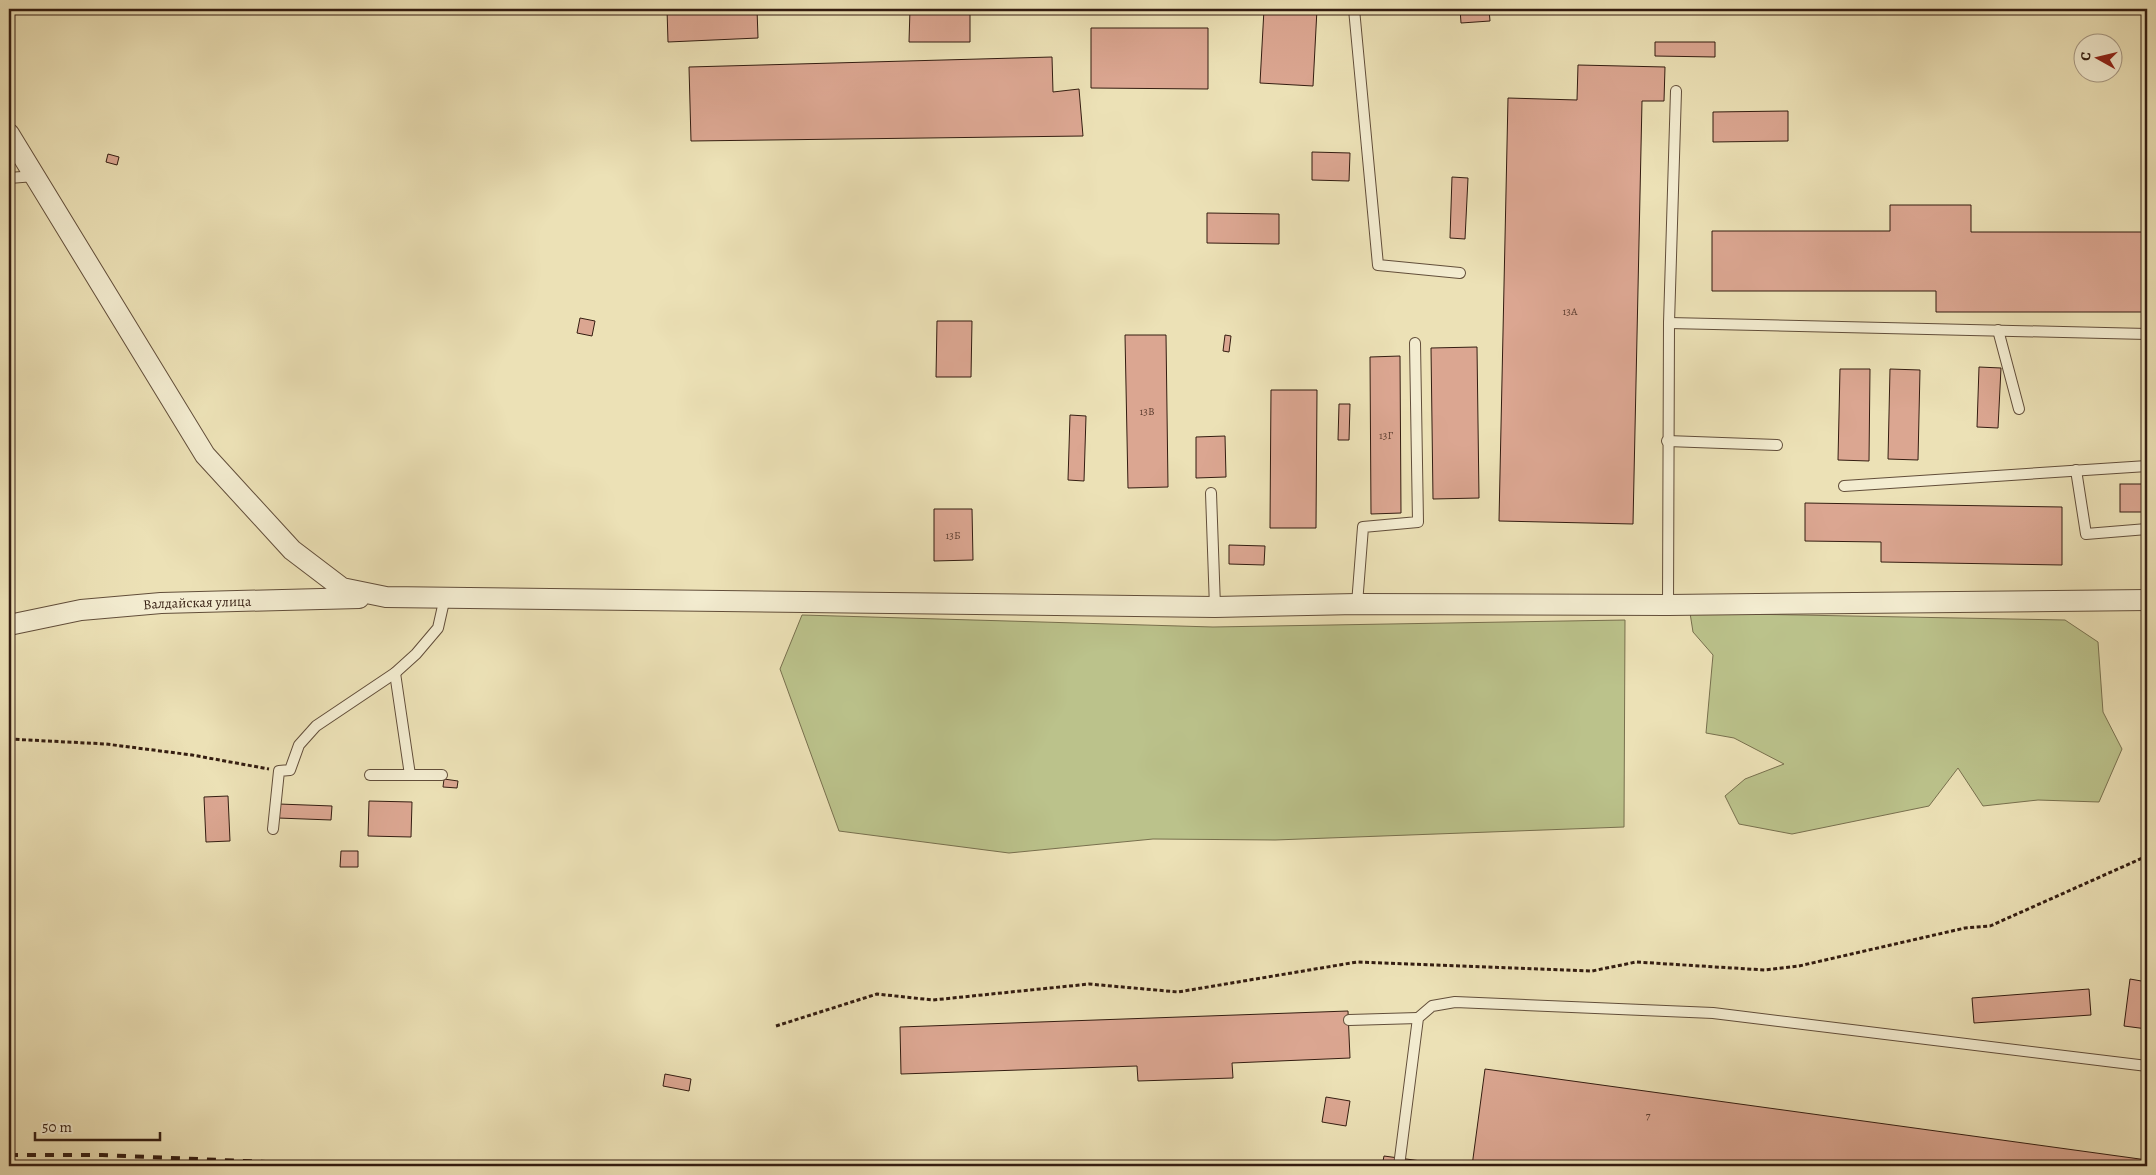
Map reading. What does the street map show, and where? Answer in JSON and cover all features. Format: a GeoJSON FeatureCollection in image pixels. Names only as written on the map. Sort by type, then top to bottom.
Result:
{"type":"FeatureCollection","features":[{"type":"Feature","properties":{"kind":"street"},"geometry":{"type":"LineString","coordinates":[[9,134],[205,455],[292,550],[342,588],[386,597],[1215,607],[1357,604],[1668,605],[2147,600]]}},
{"type":"Feature","properties":{"kind":"street","name":"Валдайская улица"},"geometry":{"type":"LineString","coordinates":[[9,625],[81,610],[161,603],[386,597]]}},
{"type":"Feature","properties":{"kind":"lane"},"geometry":{"type":"LineString","coordinates":[[1354,9],[1378,265],[1460,273]]}},
{"type":"Feature","properties":{"kind":"lane"},"geometry":{"type":"LineString","coordinates":[[1668,605],[1667,441],[1676,90]]}},
{"type":"Feature","properties":{"kind":"lane"},"geometry":{"type":"LineString","coordinates":[[9,178],[35,176]]}},
{"type":"Feature","properties":{"kind":"lane"},"geometry":{"type":"LineString","coordinates":[[1669,323],[2147,334]]}},
{"type":"Feature","properties":{"kind":"lane"},"geometry":{"type":"LineString","coordinates":[[1998,330],[2019,409]]}},
{"type":"Feature","properties":{"kind":"lane"},"geometry":{"type":"LineString","coordinates":[[1357,604],[1363,527],[1418,522],[1415,344]]}},
{"type":"Feature","properties":{"kind":"lane"},"geometry":{"type":"LineString","coordinates":[[1667,441],[1777,444]]}},
{"type":"Feature","properties":{"kind":"lane"},"geometry":{"type":"LineString","coordinates":[[1844,486],[2147,466]]}},
{"type":"Feature","properties":{"kind":"lane"},"geometry":{"type":"LineString","coordinates":[[2076,470],[2086,534],[2147,529]]}},
{"type":"Feature","properties":{"kind":"lane"},"geometry":{"type":"LineString","coordinates":[[1211,494],[1215,607]]}},
{"type":"Feature","properties":{"kind":"lane"},"geometry":{"type":"LineString","coordinates":[[273,829],[279,771],[290,770],[299,746],[316,726],[395,673],[416,654],[438,628],[445,597]]}},
{"type":"Feature","properties":{"kind":"lane"},"geometry":{"type":"LineString","coordinates":[[395,673],[410,775]]}},
{"type":"Feature","properties":{"kind":"lane"},"geometry":{"type":"LineString","coordinates":[[370,776],[442,775]]}},
{"type":"Feature","properties":{"kind":"lane"},"geometry":{"type":"LineString","coordinates":[[1348,1020],[1418,1018],[1432,1006],[1455,1002],[1713,1013],[1947,1040],[2123,1065],[2147,1066]]}},
{"type":"Feature","properties":{"kind":"lane"},"geometry":{"type":"LineString","coordinates":[[1399,1166],[1418,1018]]}},
{"type":"Feature","properties":{"kind":"path"},"geometry":{"type":"LineString","coordinates":[[9,739],[106,744],[192,755],[279,771]]}},
{"type":"Feature","properties":{"kind":"path"},"geometry":{"type":"LineString","coordinates":[[776,1026],[877,994],[932,1000],[1089,984],[1178,992],[1357,962],[1592,971],[1636,962],[1765,970],[1799,966],[1965,928],[1990,926],[2147,856]]}},
{"type":"Feature","properties":{"kind":"green space"},"geometry":{"type":"Polygon","coordinates":[[[1690,613],[2065,620],[2098,642],[2103,712],[2122,749],[2099,802],[2038,800],[1983,806],[1958,768],[1929,806],[1792,834],[1739,824],[1725,796],[1745,779],[1784,764],[1734,738],[1706,733],[1713,655],[1693,632],[1690,613]]]}},
{"type":"Feature","properties":{"kind":"green space"},"geometry":{"type":"Polygon","coordinates":[[[802,615],[1213,627],[1625,620],[1624,827],[1275,840],[1153,839],[1009,853],[839,831],[780,669],[802,615]]]}},
{"type":"Feature","properties":{"kind":"building"},"geometry":{"type":"Polygon","coordinates":[[[667,9],[757,9],[758,38],[668,42],[667,9]]]}},
{"type":"Feature","properties":{"kind":"building"},"geometry":{"type":"Polygon","coordinates":[[[910,9],[970,9],[970,42],[909,42],[910,9]]]}},
{"type":"Feature","properties":{"kind":"building"},"geometry":{"type":"Polygon","coordinates":[[[1264,9],[1317,9],[1313,86],[1260,83],[1264,9]]]}},
{"type":"Feature","properties":{"kind":"building"},"geometry":{"type":"Polygon","coordinates":[[[1460,9],[1489,9],[1490,21],[1461,23],[1460,9]]]}},
{"type":"Feature","properties":{"kind":"building"},"geometry":{"type":"Polygon","coordinates":[[[1501,9],[1554,9],[1501,12],[1501,9]]]}},
{"type":"Feature","properties":{"kind":"building"},"geometry":{"type":"Polygon","coordinates":[[[1091,28],[1208,28],[1208,89],[1091,88],[1091,28]]]}},
{"type":"Feature","properties":{"kind":"building"},"geometry":{"type":"Polygon","coordinates":[[[1655,42],[1715,42],[1715,57],[1655,56],[1655,42]]]}},
{"type":"Feature","properties":{"kind":"building"},"geometry":{"type":"Polygon","coordinates":[[[1052,57],[1053,92],[1079,89],[1083,136],[691,141],[689,67],[1052,57]]]}},
{"type":"Feature","properties":{"kind":"building"},"geometry":{"type":"Polygon","coordinates":[[[1578,65],[1665,67],[1664,101],[1642,101],[1633,524],[1499,521],[1508,98],[1577,100],[1578,65]]]}},
{"type":"Feature","properties":{"kind":"building"},"geometry":{"type":"Polygon","coordinates":[[[1788,111],[1788,141],[1713,142],[1713,112],[1788,111]]]}},
{"type":"Feature","properties":{"kind":"building"},"geometry":{"type":"Polygon","coordinates":[[[1312,152],[1350,153],[1349,181],[1312,180],[1312,152]]]}},
{"type":"Feature","properties":{"kind":"building"},"geometry":{"type":"Polygon","coordinates":[[[108,154],[119,157],[117,165],[106,162],[108,154]]]}},
{"type":"Feature","properties":{"kind":"building"},"geometry":{"type":"Polygon","coordinates":[[[1452,177],[1468,178],[1465,239],[1450,238],[1452,177]]]}},
{"type":"Feature","properties":{"kind":"building"},"geometry":{"type":"Polygon","coordinates":[[[1890,205],[1971,205],[1971,232],[2147,232],[2147,312],[1936,312],[1936,291],[1712,291],[1712,231],[1890,231],[1890,205]]]}},
{"type":"Feature","properties":{"kind":"building"},"geometry":{"type":"Polygon","coordinates":[[[1207,213],[1279,214],[1279,244],[1207,243],[1207,213]]]}},
{"type":"Feature","properties":{"kind":"building"},"geometry":{"type":"Polygon","coordinates":[[[580,318],[595,321],[592,336],[577,333],[580,318]]]}},
{"type":"Feature","properties":{"kind":"building"},"geometry":{"type":"Polygon","coordinates":[[[937,321],[972,321],[971,377],[936,377],[937,321]]]}},
{"type":"Feature","properties":{"kind":"building"},"geometry":{"type":"Polygon","coordinates":[[[1125,335],[1166,335],[1168,487],[1128,488],[1125,335]]]}},
{"type":"Feature","properties":{"kind":"building"},"geometry":{"type":"Polygon","coordinates":[[[1225,335],[1231,336],[1229,352],[1223,351],[1225,335]]]}},
{"type":"Feature","properties":{"kind":"building"},"geometry":{"type":"Polygon","coordinates":[[[1477,347],[1479,498],[1433,499],[1431,348],[1477,347]]]}},
{"type":"Feature","properties":{"kind":"building"},"geometry":{"type":"Polygon","coordinates":[[[1400,356],[1401,513],[1371,514],[1370,357],[1400,356]]]}},
{"type":"Feature","properties":{"kind":"building"},"geometry":{"type":"Polygon","coordinates":[[[1979,367],[2001,368],[1998,428],[1977,427],[1979,367]]]}},
{"type":"Feature","properties":{"kind":"building"},"geometry":{"type":"Polygon","coordinates":[[[1840,369],[1870,369],[1869,461],[1838,460],[1840,369]]]}},
{"type":"Feature","properties":{"kind":"building"},"geometry":{"type":"Polygon","coordinates":[[[1890,369],[1920,370],[1918,460],[1888,459],[1890,369]]]}},
{"type":"Feature","properties":{"kind":"building"},"geometry":{"type":"Polygon","coordinates":[[[1271,390],[1317,390],[1316,528],[1270,528],[1271,390]]]}},
{"type":"Feature","properties":{"kind":"building"},"geometry":{"type":"Polygon","coordinates":[[[1339,404],[1350,404],[1349,440],[1338,440],[1339,404]]]}},
{"type":"Feature","properties":{"kind":"building"},"geometry":{"type":"Polygon","coordinates":[[[1070,415],[1086,416],[1084,481],[1068,480],[1070,415]]]}},
{"type":"Feature","properties":{"kind":"building"},"geometry":{"type":"Polygon","coordinates":[[[1225,436],[1226,477],[1196,478],[1196,437],[1225,436]]]}},
{"type":"Feature","properties":{"kind":"building"},"geometry":{"type":"Polygon","coordinates":[[[2120,484],[2147,484],[2147,512],[2120,512],[2120,484]]]}},
{"type":"Feature","properties":{"kind":"building"},"geometry":{"type":"Polygon","coordinates":[[[1805,503],[2062,507],[2062,565],[1881,562],[1881,542],[1805,541],[1805,503]]]}},
{"type":"Feature","properties":{"kind":"building"},"geometry":{"type":"Polygon","coordinates":[[[934,509],[972,509],[973,560],[934,561],[934,509]]]}},
{"type":"Feature","properties":{"kind":"building"},"geometry":{"type":"Polygon","coordinates":[[[1229,545],[1265,546],[1264,565],[1229,564],[1229,545]]]}},
{"type":"Feature","properties":{"kind":"building"},"geometry":{"type":"Polygon","coordinates":[[[444,779],[458,781],[457,788],[443,787],[444,779]]]}},
{"type":"Feature","properties":{"kind":"building"},"geometry":{"type":"Polygon","coordinates":[[[228,796],[230,841],[206,842],[204,797],[228,796]]]}},
{"type":"Feature","properties":{"kind":"building"},"geometry":{"type":"Polygon","coordinates":[[[369,801],[412,802],[411,837],[368,836],[369,801]]]}},
{"type":"Feature","properties":{"kind":"building"},"geometry":{"type":"Polygon","coordinates":[[[279,804],[332,806],[331,820],[278,818],[279,804]]]}},
{"type":"Feature","properties":{"kind":"building"},"geometry":{"type":"Polygon","coordinates":[[[341,851],[358,851],[358,867],[340,867],[341,851]]]}},
{"type":"Feature","properties":{"kind":"building"},"geometry":{"type":"Polygon","coordinates":[[[2130,979],[2147,982],[2147,1029],[2124,1026],[2130,979]]]}},
{"type":"Feature","properties":{"kind":"building"},"geometry":{"type":"Polygon","coordinates":[[[2089,989],[2091,1015],[1974,1023],[1972,998],[2089,989]]]}},
{"type":"Feature","properties":{"kind":"building"},"geometry":{"type":"Polygon","coordinates":[[[1348,1011],[1350,1058],[1232,1063],[1233,1078],[1138,1081],[1137,1066],[901,1074],[900,1027],[1348,1011]]]}},
{"type":"Feature","properties":{"kind":"building"},"geometry":{"type":"Polygon","coordinates":[[[1485,1069],[2147,1160],[2147,1166],[1472,1166],[1485,1069]]]}},
{"type":"Feature","properties":{"kind":"building"},"geometry":{"type":"Polygon","coordinates":[[[665,1074],[691,1079],[689,1091],[663,1086],[665,1074]]]}},
{"type":"Feature","properties":{"kind":"building"},"geometry":{"type":"Polygon","coordinates":[[[1326,1097],[1350,1101],[1346,1126],[1322,1122],[1326,1097]]]}},
{"type":"Feature","properties":{"kind":"building"},"geometry":{"type":"Polygon","coordinates":[[[1384,1156],[1458,1166],[1382,1166],[1384,1156]]]}},
{"type":"Feature","properties":{"kind":"railway"},"geometry":{"type":"LineString","coordinates":[[9,1155],[102,1155],[361,1166]]}}]}
